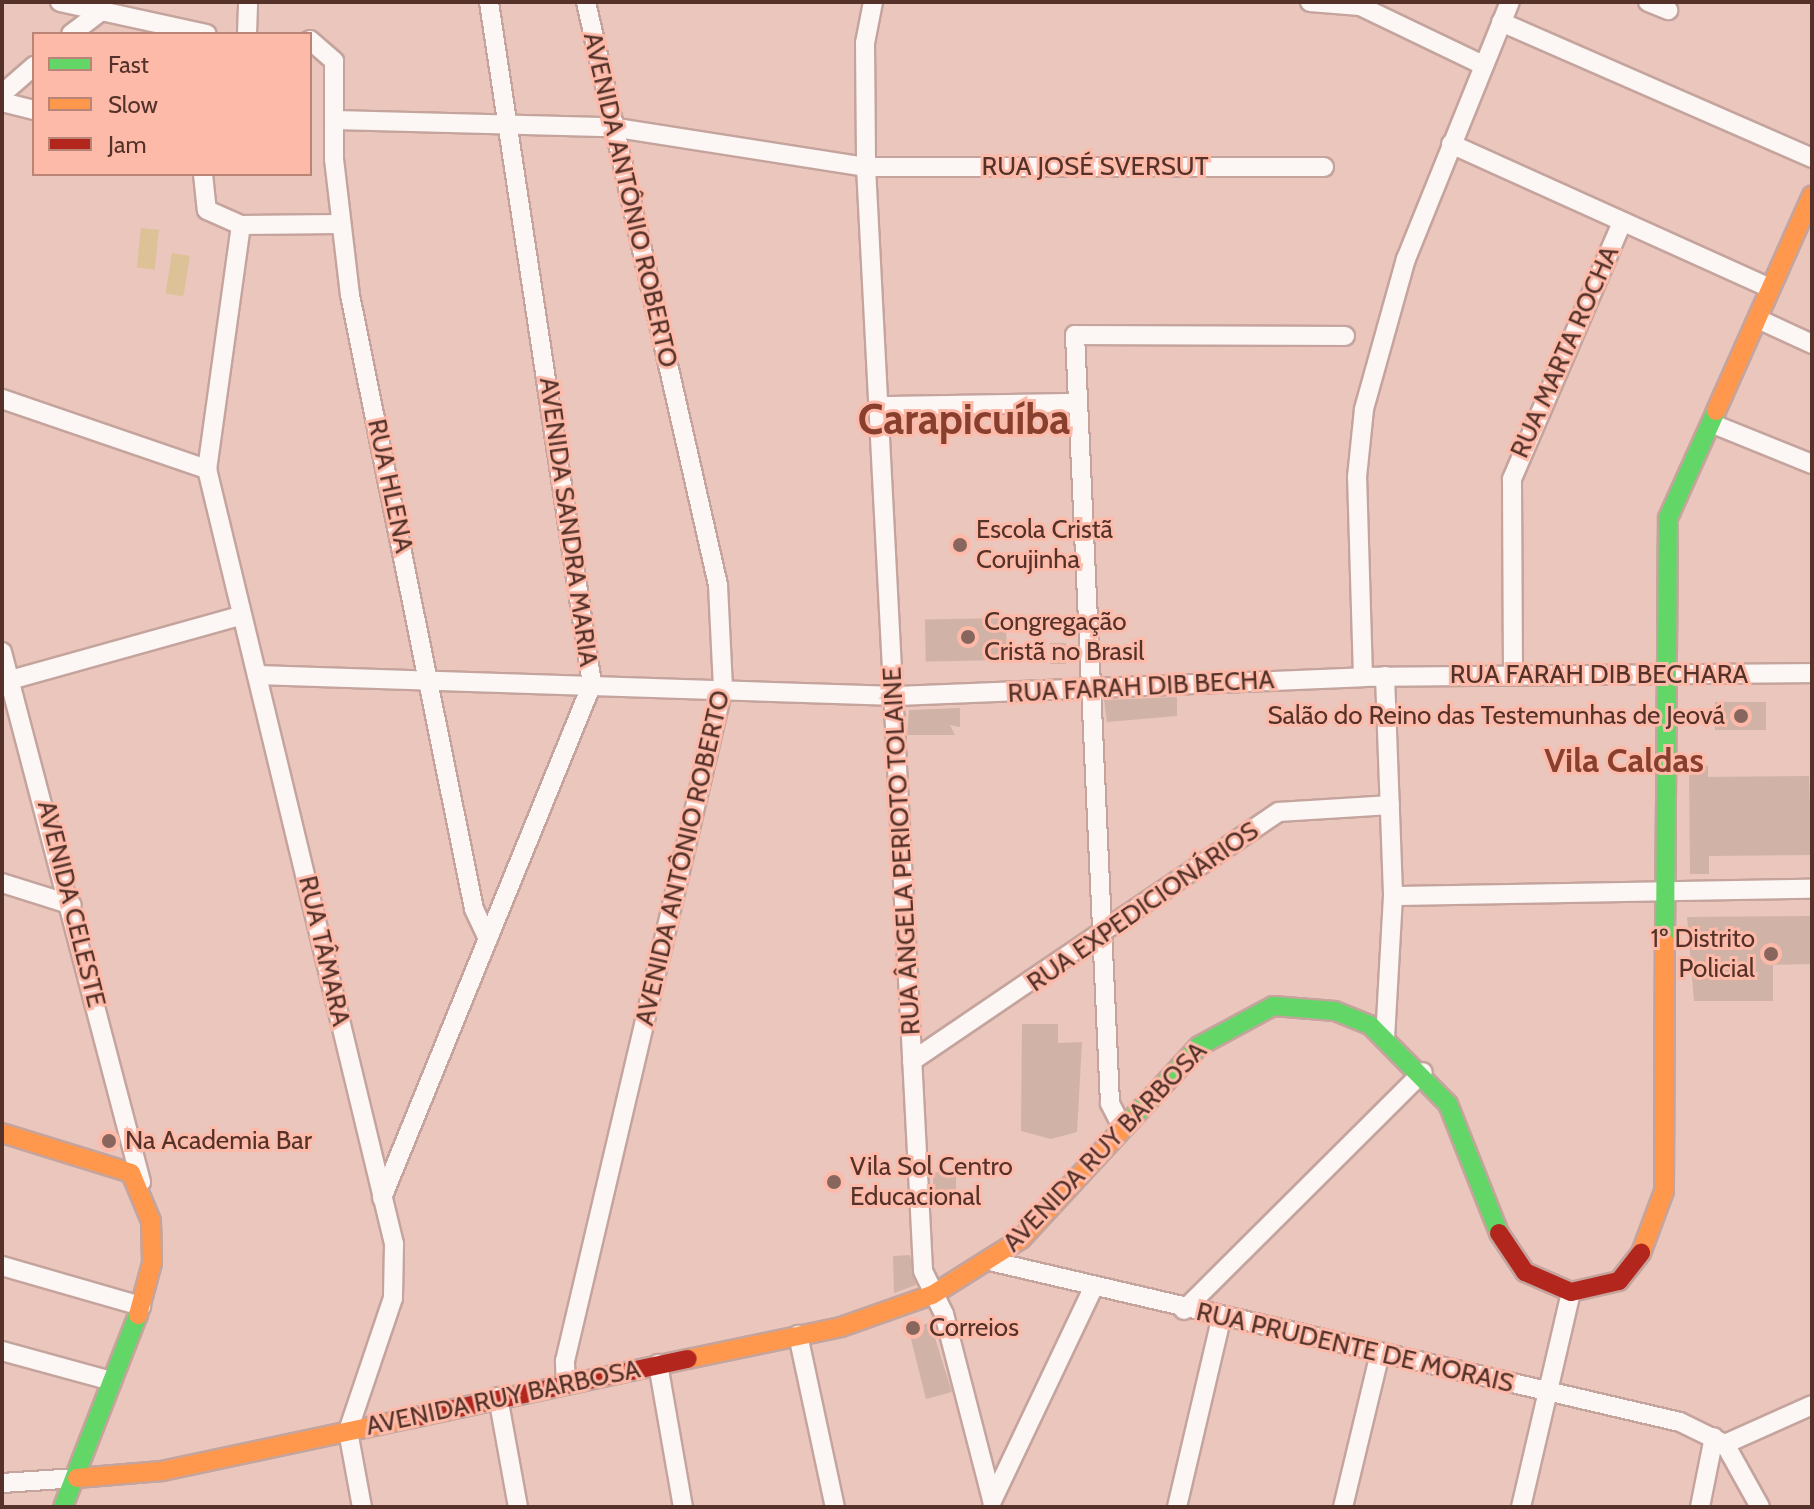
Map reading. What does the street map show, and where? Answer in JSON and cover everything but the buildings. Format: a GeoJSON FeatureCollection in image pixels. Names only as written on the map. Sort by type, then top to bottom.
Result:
{"type":"FeatureCollection","features":[{"type":"Feature","properties":{"kind":"street"},"geometry":{"type":"LineString","coordinates":[[60,2],[197,32]]}},
{"type":"Feature","properties":{"kind":"street"},"geometry":{"type":"LineString","coordinates":[[247,32],[248,2]]}},
{"type":"Feature","properties":{"kind":"street","name":"AVENIDA SANDRA MARIA"},"geometry":{"type":"LineString","coordinates":[[382,1198],[592,684],[489,2]]}},
{"type":"Feature","properties":{"kind":"street","name":"AVENIDA ANTÔNIO ROBERTO"},"geometry":{"type":"LineString","coordinates":[[566,1383],[565,1361],[723,688],[718,585],[611,127],[586,2]]}},
{"type":"Feature","properties":{"kind":"street","name":"RUA ÂNGELA PERIOTO TOLAINE"},"geometry":{"type":"LineString","coordinates":[[873,2],[865,43],[866,167],[897,696],[923,1271],[932,1295],[944,1314],[991,1503]]}},
{"type":"Feature","properties":{"kind":"street"},"geometry":{"type":"LineString","coordinates":[[1310,2],[1360,6],[1483,65]]}},
{"type":"Feature","properties":{"kind":"street"},"geometry":{"type":"LineString","coordinates":[[1363,677],[1357,477],[1364,409],[1397,286],[1510,2]]}},
{"type":"Feature","properties":{"kind":"street"},"geometry":{"type":"LineString","coordinates":[[1648,2],[1668,10]]}},
{"type":"Feature","properties":{"kind":"street"},"geometry":{"type":"LineString","coordinates":[[74,32],[99,13]]}},
{"type":"Feature","properties":{"kind":"street"},"geometry":{"type":"LineString","coordinates":[[1501,22],[1812,158]]}},
{"type":"Feature","properties":{"kind":"street","name":"RUA HLENA"},"geometry":{"type":"LineString","coordinates":[[312,42],[334,61],[339,224],[474,909],[488,939]]}},
{"type":"Feature","properties":{"kind":"street"},"geometry":{"type":"LineString","coordinates":[[2,94],[32,68]]}},
{"type":"Feature","properties":{"kind":"street"},"geometry":{"type":"LineString","coordinates":[[2,102],[32,110]]}},
{"type":"Feature","properties":{"kind":"street","name":"RUA JOSÉ SVERSUT"},"geometry":{"type":"LineString","coordinates":[[335,120],[611,127],[866,167],[1324,167]]}},
{"type":"Feature","properties":{"kind":"street"},"geometry":{"type":"LineString","coordinates":[[1451,144],[1770,288]]}},
{"type":"Feature","properties":{"kind":"street"},"geometry":{"type":"LineString","coordinates":[[203,176],[202,196],[207,210],[241,225],[339,224]]}},
{"type":"Feature","properties":{"kind":"street"},"geometry":{"type":"LineString","coordinates":[[1521,1507],[1571,1292],[1605,1288],[1625,1276],[1658,1221],[1668,1104],[1662,892],[1668,518],[1713,424],[1812,195]]}},
{"type":"Feature","properties":{"kind":"street","name":"RUA MARTA ROCHA"},"geometry":{"type":"LineString","coordinates":[[1513,674],[1512,479],[1622,222]]}},
{"type":"Feature","properties":{"kind":"street"},"geometry":{"type":"LineString","coordinates":[[4,394],[207,469],[241,225]]}},
{"type":"Feature","properties":{"kind":"street"},"geometry":{"type":"LineString","coordinates":[[1758,319],[1812,344]]}},
{"type":"Feature","properties":{"kind":"street"},"geometry":{"type":"LineString","coordinates":[[1122,1127],[1110,1103],[1107,935],[1074,403],[1075,335],[1345,336]]}},
{"type":"Feature","properties":{"kind":"street"},"geometry":{"type":"LineString","coordinates":[[882,406],[1074,403]]}},
{"type":"Feature","properties":{"kind":"street"},"geometry":{"type":"LineString","coordinates":[[1713,424],[1812,464]]}},
{"type":"Feature","properties":{"kind":"street","name":"RUA TÂMARA"},"geometry":{"type":"LineString","coordinates":[[207,469],[240,616],[257,675],[394,1244],[393,1298],[348,1431]]}},
{"type":"Feature","properties":{"kind":"street"},"geometry":{"type":"LineString","coordinates":[[14,679],[240,616]]}},
{"type":"Feature","properties":{"kind":"street","name":"AVENIDA CELESTE"},"geometry":{"type":"LineString","coordinates":[[2,652],[14,679],[72,905],[142,1186],[154,1247],[141,1306],[77,1478],[63,1507]]}},
{"type":"Feature","properties":{"kind":"street","name":"RUA FARAH DIB BECHARA"},"geometry":{"type":"LineString","coordinates":[[1385,676],[1812,673]]}},
{"type":"Feature","properties":{"kind":"street","name":"RUA FARAH DIB BECHA"},"geometry":{"type":"LineString","coordinates":[[257,675],[897,696],[1092,691],[1385,676]]}},
{"type":"Feature","properties":{"kind":"street"},"geometry":{"type":"LineString","coordinates":[[1385,676],[1393,896],[1385,1038]]}},
{"type":"Feature","properties":{"kind":"street","name":"RUA EXPEDICIONÁRIOS"},"geometry":{"type":"LineString","coordinates":[[912,1061],[1107,935],[1279,812],[1390,805]]}},
{"type":"Feature","properties":{"kind":"street"},"geometry":{"type":"LineString","coordinates":[[2,883],[72,905]]}},
{"type":"Feature","properties":{"kind":"street"},"geometry":{"type":"LineString","coordinates":[[1393,896],[1812,889]]}},
{"type":"Feature","properties":{"kind":"street","name":"AVENIDA RUY BARBOSA"},"geometry":{"type":"LineString","coordinates":[[2,1483],[162,1471],[798,1335],[932,1295],[994,1262],[1199,1046],[1249,1013],[1307,1005],[1385,1038],[1423,1072],[1459,1127],[1503,1244],[1525,1272],[1571,1292]]}},
{"type":"Feature","properties":{"kind":"street"},"geometry":{"type":"LineString","coordinates":[[1184,1310],[1423,1072]]}},
{"type":"Feature","properties":{"kind":"street"},"geometry":{"type":"LineString","coordinates":[[107,1165],[122,1156],[127,1129]]}},
{"type":"Feature","properties":{"kind":"street"},"geometry":{"type":"LineString","coordinates":[[2,1133],[131,1173],[142,1186]]}},
{"type":"Feature","properties":{"kind":"street","name":"RUA PRUDENTE DE MORAIS"},"geometry":{"type":"LineString","coordinates":[[994,1262],[1221,1320],[1547,1391],[1720,1440]]}},
{"type":"Feature","properties":{"kind":"street"},"geometry":{"type":"LineString","coordinates":[[2,1266],[141,1306]]}},
{"type":"Feature","properties":{"kind":"street"},"geometry":{"type":"LineString","coordinates":[[991,1503],[1093,1288]]}},
{"type":"Feature","properties":{"kind":"street"},"geometry":{"type":"LineString","coordinates":[[1177,1507],[1221,1320]]}},
{"type":"Feature","properties":{"kind":"street"},"geometry":{"type":"LineString","coordinates":[[798,1335],[835,1507]]}},
{"type":"Feature","properties":{"kind":"street"},"geometry":{"type":"LineString","coordinates":[[2,1351],[112,1381]]}},
{"type":"Feature","properties":{"kind":"street"},"geometry":{"type":"LineString","coordinates":[[1343,1507],[1380,1353]]}},
{"type":"Feature","properties":{"kind":"street"},"geometry":{"type":"LineString","coordinates":[[658,1364],[683,1507]]}},
{"type":"Feature","properties":{"kind":"street"},"geometry":{"type":"LineString","coordinates":[[498,1397],[518,1507]]}},
{"type":"Feature","properties":{"kind":"street"},"geometry":{"type":"LineString","coordinates":[[1720,1440],[1812,1405]]}},
{"type":"Feature","properties":{"kind":"street"},"geometry":{"type":"LineString","coordinates":[[348,1431],[362,1507]]}},
{"type":"Feature","properties":{"kind":"street"},"geometry":{"type":"LineString","coordinates":[[1700,1507],[1720,1440]]}},
{"type":"Feature","properties":{"kind":"street"},"geometry":{"type":"LineString","coordinates":[[1720,1440],[1760,1507]]}},
{"type":"Feature","properties":{"kind":"shaded area"},"geometry":{"type":"Polygon","coordinates":[[[141,228],[159,230],[155,270],[137,268],[141,228]]]}},
{"type":"Feature","properties":{"kind":"shaded area"},"geometry":{"type":"Polygon","coordinates":[[[172,253],[190,256],[183,296],[166,293],[172,253]]]}},
{"type":"Feature","properties":{"kind":"traffic: fast"},"geometry":{"type":"LineString","coordinates":[[1665,942],[1668,518],[1716,411]]}},
{"type":"Feature","properties":{"kind":"traffic: fast"},"geometry":{"type":"LineString","coordinates":[[1130,1121],[1199,1046],[1273,1006],[1335,1011],[1370,1025],[1448,1104],[1499,1233]]}},
{"type":"Feature","properties":{"kind":"traffic: fast"},"geometry":{"type":"LineString","coordinates":[[63,1507],[138,1315]]}},
{"type":"Feature","properties":{"kind":"traffic: slow"},"geometry":{"type":"LineString","coordinates":[[1716,411],[1812,195]]}},
{"type":"Feature","properties":{"kind":"traffic: slow"},"geometry":{"type":"LineString","coordinates":[[1641,1253],[1664,1191],[1665,942]]}},
{"type":"Feature","properties":{"kind":"traffic: slow"},"geometry":{"type":"LineString","coordinates":[[688,1359],[841,1327],[932,1295],[1021,1239],[1130,1121]]}},
{"type":"Feature","properties":{"kind":"traffic: slow"},"geometry":{"type":"LineString","coordinates":[[2,1133],[131,1173],[151,1221],[152,1263],[138,1315]]}},
{"type":"Feature","properties":{"kind":"traffic: slow"},"geometry":{"type":"LineString","coordinates":[[77,1478],[162,1471],[412,1418]]}},
{"type":"Feature","properties":{"kind":"traffic: jam"},"geometry":{"type":"LineString","coordinates":[[1499,1233],[1525,1272],[1571,1292],[1619,1281],[1641,1253]]}},
{"type":"Feature","properties":{"kind":"traffic: jam"},"geometry":{"type":"LineString","coordinates":[[412,1418],[688,1359]]}},
{"type":"Feature","properties":{"kind":"place","name":"Escola Cristã Corujinha"},"geometry":{"type":"Point","coordinates":[960,545]}},
{"type":"Feature","properties":{"kind":"place","name":"Congregação Cristã no Brasil"},"geometry":{"type":"Point","coordinates":[968,637]}},
{"type":"Feature","properties":{"kind":"place","name":"Salão do Reino das Testemunhas de Jeová"},"geometry":{"type":"Point","coordinates":[1741,716]}},
{"type":"Feature","properties":{"kind":"place","name":"1º Distrito Policial"},"geometry":{"type":"Point","coordinates":[1771,954]}},
{"type":"Feature","properties":{"kind":"place","name":"Na Academia Bar"},"geometry":{"type":"Point","coordinates":[109,1141]}},
{"type":"Feature","properties":{"kind":"place","name":"Vila Sol Centro Educacional"},"geometry":{"type":"Point","coordinates":[834,1182]}},
{"type":"Feature","properties":{"kind":"place","name":"Correios"},"geometry":{"type":"Point","coordinates":[913,1328]}},
{"type":"Feature","properties":{"kind":"district","name":"Carapicuíba"},"geometry":{"type":"Point","coordinates":[964,419]}},
{"type":"Feature","properties":{"kind":"district","name":"Vila Caldas"},"geometry":{"type":"Point","coordinates":[1624,761]}}]}
